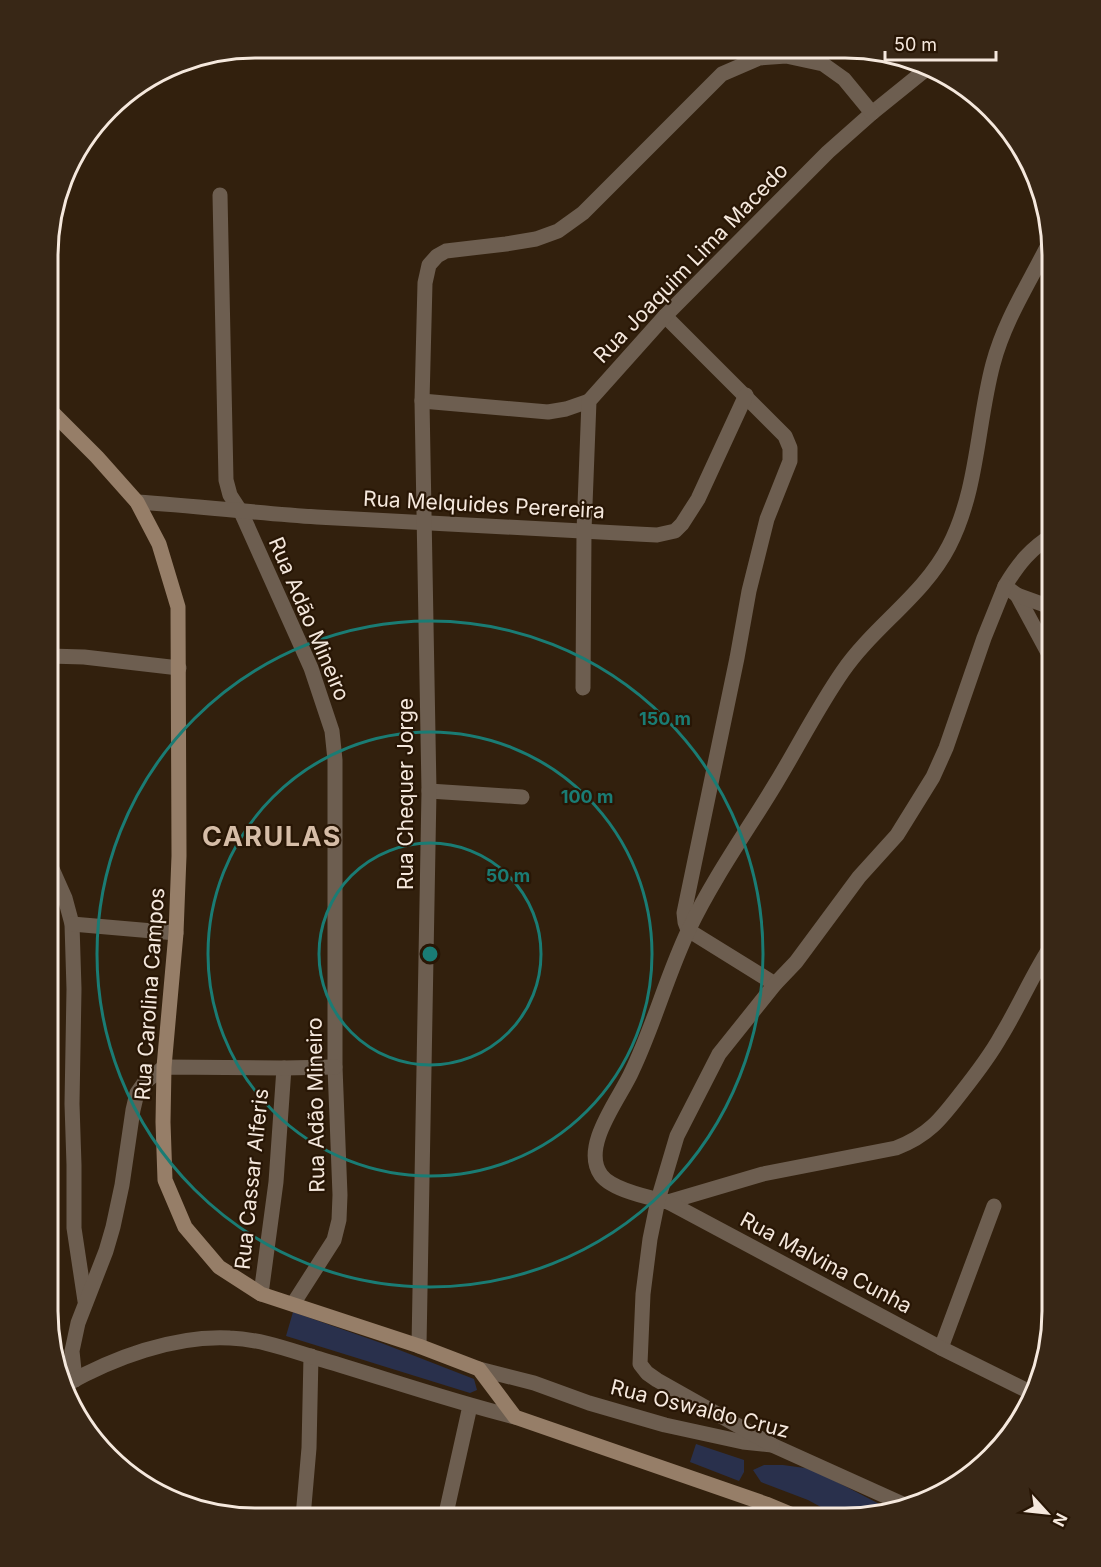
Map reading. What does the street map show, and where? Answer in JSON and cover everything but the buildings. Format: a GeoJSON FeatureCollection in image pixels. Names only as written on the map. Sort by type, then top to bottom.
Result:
{"type":"FeatureCollection","features":[{"type":"Feature","properties":{"kind":"main road","name":"Rua Carolina Campos"},"geometry":{"type":"LineString","coordinates":[[58,418],[97,457],[136,502],[159,544],[178,608],[179,856],[176,933],[164,1067],[163,1122],[165,1180],[185,1227],[219,1267],[261,1294],[419,1346],[479,1370],[516,1417]]}},
{"type":"Feature","properties":{"kind":"main road"},"geometry":{"type":"LineString","coordinates":[[516,1417],[776,1508]]}},
{"type":"Feature","properties":{"kind":"street","name":"Rua Chequer Jorge"},"geometry":{"type":"LineString","coordinates":[[419,1346],[429,791],[422,401],[425,283],[429,265],[437,256],[446,251],[536,239],[558,231],[582,213],[722,74],[759,58]]}},
{"type":"Feature","properties":{"kind":"street","name":"Rua Chequer Jorge"},"geometry":{"type":"LineString","coordinates":[[795,58],[823,64],[844,79],[872,113]]}},
{"type":"Feature","properties":{"kind":"street","name":"Rua Joaquim Lima Macedo"},"geometry":{"type":"LineString","coordinates":[[589,401],[665,315],[828,152],[921,73]]}},
{"type":"Feature","properties":{"kind":"street","name":"Rua Adão Mineiro"},"geometry":{"type":"LineString","coordinates":[[220,195],[225,466],[230,495],[241,512],[311,668],[332,731],[335,760],[334,1066],[340,1195],[339,1220],[334,1240],[292,1304]]}},
{"type":"Feature","properties":{"kind":"street"},"geometry":{"type":"LineString","coordinates":[[688,930],[713,882],[777,781],[826,695],[846,666],[916,591],[943,558],[951,541],[973,473],[982,414],[994,363],[1010,318],[1042,256]]}},
{"type":"Feature","properties":{"kind":"street"},"geometry":{"type":"LineString","coordinates":[[665,315],[785,436],[790,448],[790,461],[767,519],[749,591],[684,913],[688,930],[775,984]]}},
{"type":"Feature","properties":{"kind":"street","name":"Rua Melquides Perereira"},"geometry":{"type":"LineString","coordinates":[[136,502],[241,512],[425,524],[657,535],[675,531],[698,499],[746,395]]}},
{"type":"Feature","properties":{"kind":"street"},"geometry":{"type":"LineString","coordinates":[[422,401],[548,412],[589,401],[584,531],[583,688]]}},
{"type":"Feature","properties":{"kind":"street"},"geometry":{"type":"LineString","coordinates":[[772,1445],[657,1380],[640,1364],[643,1294],[650,1239],[663,1201],[677,1136],[719,1054],[795,962],[859,877],[897,834],[933,777],[946,748],[984,638],[1011,591],[1017,566],[1031,550],[1042,542]]}},
{"type":"Feature","properties":{"kind":"street"},"geometry":{"type":"LineString","coordinates":[[1011,591],[1042,604]]}},
{"type":"Feature","properties":{"kind":"street"},"geometry":{"type":"LineString","coordinates":[[1011,591],[1042,643]]}},
{"type":"Feature","properties":{"kind":"street"},"geometry":{"type":"LineString","coordinates":[[58,656],[179,668]]}},
{"type":"Feature","properties":{"kind":"street"},"geometry":{"type":"LineString","coordinates":[[429,791],[522,797]]}},
{"type":"Feature","properties":{"kind":"street"},"geometry":{"type":"LineString","coordinates":[[58,882],[72,924],[74,1228],[85,1301]]}},
{"type":"Feature","properties":{"kind":"street"},"geometry":{"type":"LineString","coordinates":[[72,924],[176,933]]}},
{"type":"Feature","properties":{"kind":"street","name":"Rua Malvina Cunha"},"geometry":{"type":"LineString","coordinates":[[688,930],[632,1073],[605,1119],[596,1144],[597,1165],[601,1176],[625,1189],[663,1201],[940,1348],[1026,1390]]}},
{"type":"Feature","properties":{"kind":"street"},"geometry":{"type":"LineString","coordinates":[[663,1201],[763,1174],[896,1148],[915,1141],[943,1118],[985,1061],[1002,1036],[1042,959]]}},
{"type":"Feature","properties":{"kind":"street"},"geometry":{"type":"LineString","coordinates":[[68,1373],[65,1353],[94,1283],[113,1227],[137,1094],[144,1083],[164,1067],[334,1066]]}},
{"type":"Feature","properties":{"kind":"street","name":"Rua Cassar Alferis"},"geometry":{"type":"LineString","coordinates":[[261,1294],[276,1182],[284,1068]]}},
{"type":"Feature","properties":{"kind":"street"},"geometry":{"type":"LineString","coordinates":[[940,1348],[994,1206]]}},
{"type":"Feature","properties":{"kind":"street"},"geometry":{"type":"LineString","coordinates":[[72,1381],[109,1362],[198,1338],[256,1340],[470,1406],[516,1417]]}},
{"type":"Feature","properties":{"kind":"street"},"geometry":{"type":"LineString","coordinates":[[304,1508],[309,1448],[311,1356]]}},
{"type":"Feature","properties":{"kind":"street","name":"Rua Oswaldo Cruz"},"geometry":{"type":"LineString","coordinates":[[479,1370],[526,1381],[589,1403],[665,1425],[721,1438],[772,1445],[897,1501]]}},
{"type":"Feature","properties":{"kind":"street"},"geometry":{"type":"LineString","coordinates":[[447,1508],[470,1406]]}},
{"type":"Feature","properties":{"kind":"shaded area"},"geometry":{"type":"Polygon","coordinates":[[[293,1312],[474,1379],[477,1390],[470,1393],[286,1336],[293,1312]]]}},
{"type":"Feature","properties":{"kind":"shaded area"},"geometry":{"type":"Polygon","coordinates":[[[696,1444],[744,1460],[744,1472],[739,1481],[690,1462],[696,1444]]]}},
{"type":"Feature","properties":{"kind":"shaded area"},"geometry":{"type":"Polygon","coordinates":[[[764,1465],[812,1469],[882,1505],[823,1508],[761,1482],[753,1470],[764,1465]]]}},
{"type":"Feature","properties":{"kind":"district","name":"CARULAS"},"geometry":{"type":"Point","coordinates":[272,837]}}]}
